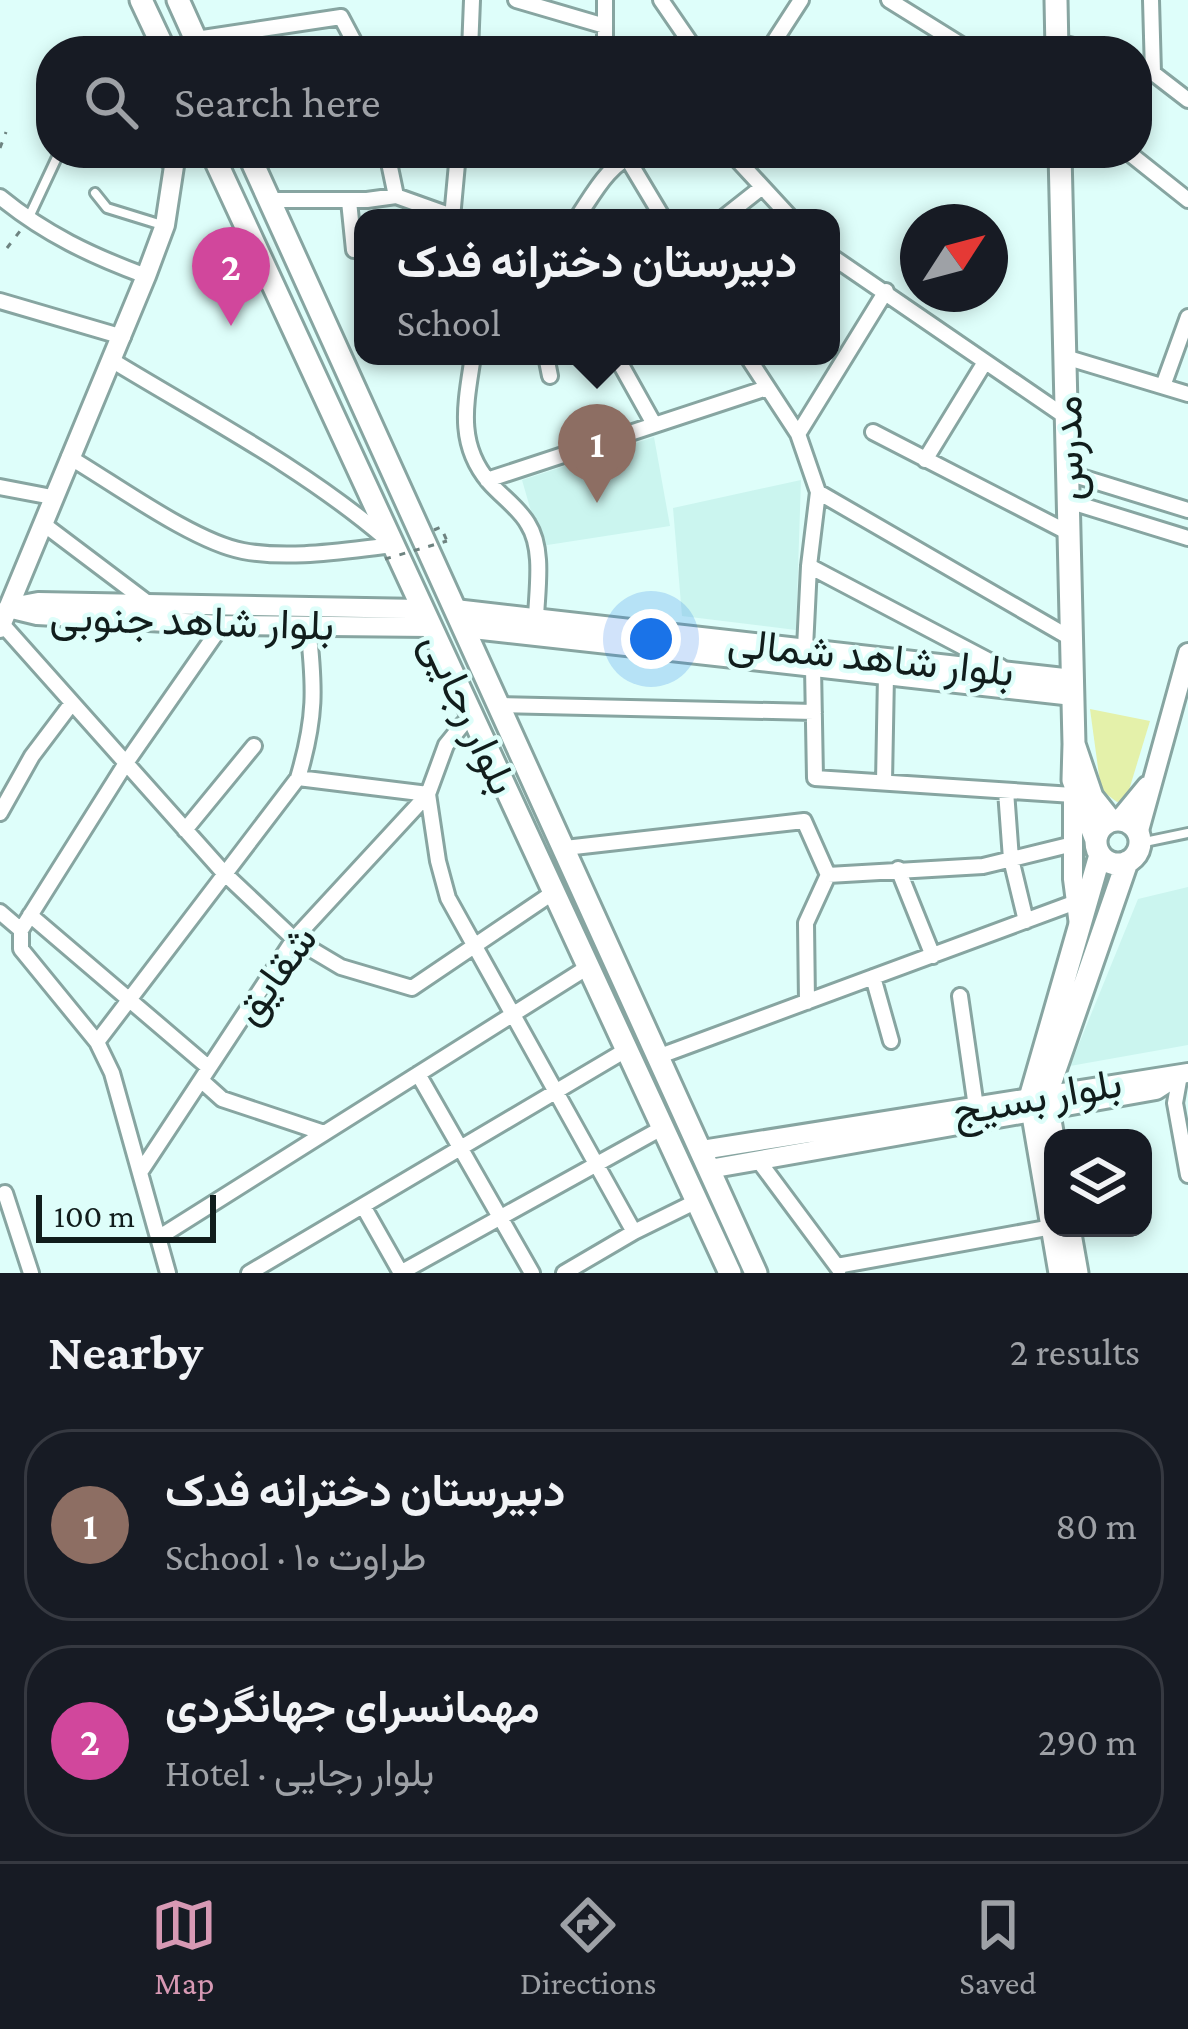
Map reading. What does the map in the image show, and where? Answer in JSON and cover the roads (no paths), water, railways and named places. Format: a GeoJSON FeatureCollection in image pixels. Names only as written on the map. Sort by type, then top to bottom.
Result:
{"type":"FeatureCollection","features":[{"type":"Feature","properties":{"kind":"main road"},"geometry":{"type":"LineString","coordinates":[[141,0],[158,36]]}},
{"type":"Feature","properties":{"kind":"main road"},"geometry":{"type":"LineString","coordinates":[[178,0],[195,36]]}},
{"type":"Feature","properties":{"kind":"main road"},"geometry":{"type":"LineString","coordinates":[[1056,0],[1057,36]]}},
{"type":"Feature","properties":{"kind":"main road","name":"بلوار رجایی"},"geometry":{"type":"LineString","coordinates":[[219,168],[390,552],[475,720],[730,1273]]}},
{"type":"Feature","properties":{"kind":"main road","name":"بلوار رجایی"},"geometry":{"type":"LineString","coordinates":[[255,168],[756,1273]]}},
{"type":"Feature","properties":{"kind":"main road","name":"مدرس"},"geometry":{"type":"LineString","coordinates":[[1060,168],[1073,788],[1100,836]]}},
{"type":"Feature","properties":{"kind":"main road"},"geometry":{"type":"LineString","coordinates":[[426,618],[459,618]]}},
{"type":"Feature","properties":{"kind":"main road","name":"مدرس"},"geometry":{"type":"LineString","coordinates":[[1074,744],[1100,836]]}},
{"type":"Feature","properties":{"kind":"main road"},"geometry":{"type":"LineString","coordinates":[[1049,1129],[1039,1105],[1135,846],[1134,827],[1100,836]]}},
{"type":"Feature","properties":{"kind":"main road"},"geometry":{"type":"LineString","coordinates":[[1100,836],[1112,863],[1135,846]]}},
{"type":"Feature","properties":{"kind":"main road"},"geometry":{"type":"LineString","coordinates":[[1044,1152],[1039,1105],[1100,836]]}},
{"type":"Feature","properties":{"kind":"main road"},"geometry":{"type":"LineString","coordinates":[[1054,1237],[1060,1273]]}},
{"type":"Feature","properties":{"kind":"main road"},"geometry":{"type":"LineString","coordinates":[[1070,1237],[1076,1273]]}},
{"type":"Feature","properties":{"kind":"street"},"geometry":{"type":"LineString","coordinates":[[471,36],[472,0]]}},
{"type":"Feature","properties":{"kind":"street"},"geometry":{"type":"LineString","coordinates":[[516,0],[605,26]]}},
{"type":"Feature","properties":{"kind":"street"},"geometry":{"type":"LineString","coordinates":[[605,0],[605,36]]}},
{"type":"Feature","properties":{"kind":"street"},"geometry":{"type":"LineString","coordinates":[[661,0],[686,36]]}},
{"type":"Feature","properties":{"kind":"street"},"geometry":{"type":"LineString","coordinates":[[778,36],[801,0]]}},
{"type":"Feature","properties":{"kind":"street"},"geometry":{"type":"LineString","coordinates":[[889,0],[947,36]]}},
{"type":"Feature","properties":{"kind":"street"},"geometry":{"type":"LineString","coordinates":[[1151,0],[1152,36]]}},
{"type":"Feature","properties":{"kind":"street"},"geometry":{"type":"LineString","coordinates":[[243,36],[341,16],[351,36]]}},
{"type":"Feature","properties":{"kind":"street"},"geometry":{"type":"LineString","coordinates":[[1152,36],[1153,73],[1188,100]]}},
{"type":"Feature","properties":{"kind":"street"},"geometry":{"type":"LineString","coordinates":[[174,168],[164,225],[123,337],[3,617],[224,873],[294,939],[341,967],[412,988],[554,892]]}},
{"type":"Feature","properties":{"kind":"street"},"geometry":{"type":"LineString","coordinates":[[390,168],[396,196]]}},
{"type":"Feature","properties":{"kind":"street"},"geometry":{"type":"LineString","coordinates":[[453,209],[457,168]]}},
{"type":"Feature","properties":{"kind":"street"},"geometry":{"type":"LineString","coordinates":[[583,209],[614,168]]}},
{"type":"Feature","properties":{"kind":"street"},"geometry":{"type":"LineString","coordinates":[[636,168],[658,209]]}},
{"type":"Feature","properties":{"kind":"street"},"geometry":{"type":"LineString","coordinates":[[744,168],[782,209]]}},
{"type":"Feature","properties":{"kind":"street"},"geometry":{"type":"LineString","coordinates":[[1149,168],[1188,200]]}},
{"type":"Feature","properties":{"kind":"street"},"geometry":{"type":"LineString","coordinates":[[734,209],[761,188]]}},
{"type":"Feature","properties":{"kind":"street"},"geometry":{"type":"LineString","coordinates":[[269,200],[396,196],[431,209]]}},
{"type":"Feature","properties":{"kind":"street"},"geometry":{"type":"LineString","coordinates":[[0,197],[79,250],[146,276]]}},
{"type":"Feature","properties":{"kind":"street"},"geometry":{"type":"LineString","coordinates":[[349,200],[354,250]]}},
{"type":"Feature","properties":{"kind":"street"},"geometry":{"type":"LineString","coordinates":[[840,262],[1066,418]]}},
{"type":"Feature","properties":{"kind":"street"},"geometry":{"type":"LineString","coordinates":[[840,365],[886,291]]}},
{"type":"Feature","properties":{"kind":"street"},"geometry":{"type":"LineString","coordinates":[[0,301],[123,337]]}},
{"type":"Feature","properties":{"kind":"street"},"geometry":{"type":"LineString","coordinates":[[1162,386],[1188,317]]}},
{"type":"Feature","properties":{"kind":"street"},"geometry":{"type":"LineString","coordinates":[[1065,357],[1188,394]]}},
{"type":"Feature","properties":{"kind":"street"},"geometry":{"type":"LineString","coordinates":[[113,361],[357,513],[390,552]]}},
{"type":"Feature","properties":{"kind":"street"},"geometry":{"type":"LineString","coordinates":[[925,460],[985,362]]}},
{"type":"Feature","properties":{"kind":"street"},"geometry":{"type":"LineString","coordinates":[[471,365],[464,407],[466,447],[487,480],[527,522],[535,540],[536,618]]}},
{"type":"Feature","properties":{"kind":"street"},"geometry":{"type":"LineString","coordinates":[[547,365],[550,376]]}},
{"type":"Feature","properties":{"kind":"street"},"geometry":{"type":"LineString","coordinates":[[621,365],[654,424]]}},
{"type":"Feature","properties":{"kind":"street"},"geometry":{"type":"LineString","coordinates":[[752,365],[797,434],[818,492],[809,566],[815,778],[1006,790],[1073,788]]}},
{"type":"Feature","properties":{"kind":"street"},"geometry":{"type":"LineString","coordinates":[[797,434],[840,365]]}},
{"type":"Feature","properties":{"kind":"street"},"geometry":{"type":"LineString","coordinates":[[487,480],[766,388]]}},
{"type":"Feature","properties":{"kind":"street"},"geometry":{"type":"LineString","coordinates":[[873,432],[1069,533]]}},
{"type":"Feature","properties":{"kind":"street"},"geometry":{"type":"LineString","coordinates":[[69,457],[197,533],[240,551],[390,552]]}},
{"type":"Feature","properties":{"kind":"street"},"geometry":{"type":"LineString","coordinates":[[1067,473],[1188,510]]}},
{"type":"Feature","properties":{"kind":"street"},"geometry":{"type":"LineString","coordinates":[[0,487],[52,497]]}},
{"type":"Feature","properties":{"kind":"street"},"geometry":{"type":"LineString","coordinates":[[818,492],[1072,639]]}},
{"type":"Feature","properties":{"kind":"street"},"geometry":{"type":"LineString","coordinates":[[1068,501],[1188,538]]}},
{"type":"Feature","properties":{"kind":"street"},"geometry":{"type":"LineString","coordinates":[[42,523],[153,607]]}},
{"type":"Feature","properties":{"kind":"street"},"geometry":{"type":"LineString","coordinates":[[809,566],[1008,671]]}},
{"type":"Feature","properties":{"kind":"street","name":"بلوار شاهد جنوبی"},"geometry":{"type":"LineString","coordinates":[[3,617],[38,602],[426,618]]}},
{"type":"Feature","properties":{"kind":"street","name":"بلوار شاهد جنوبی"},"geometry":{"type":"LineString","coordinates":[[3,617],[222,626],[426,618]]}},
{"type":"Feature","properties":{"kind":"street","name":"بلوار شاهد شمالی"},"geometry":{"type":"LineString","coordinates":[[459,618],[536,618],[809,658],[886,675],[1073,687]]}},
{"type":"Feature","properties":{"kind":"street","name":"بلوار شاهد شمالی"},"geometry":{"type":"LineString","coordinates":[[459,618],[809,658],[1008,671],[1073,687]]}},
{"type":"Feature","properties":{"kind":"street"},"geometry":{"type":"LineString","coordinates":[[168,1273],[112,1073],[97,1042],[22,949],[21,930],[126,763],[222,626]]}},
{"type":"Feature","properties":{"kind":"street"},"geometry":{"type":"LineString","coordinates":[[97,1042],[298,778],[316,696],[308,626]]}},
{"type":"Feature","properties":{"kind":"street"},"geometry":{"type":"LineString","coordinates":[[1135,846],[1188,652]]}},
{"type":"Feature","properties":{"kind":"street"},"geometry":{"type":"LineString","coordinates":[[884,782],[886,675]]}},
{"type":"Feature","properties":{"kind":"street"},"geometry":{"type":"LineString","coordinates":[[0,813],[32,756],[73,703]]}},
{"type":"Feature","properties":{"kind":"street"},"geometry":{"type":"LineString","coordinates":[[498,705],[814,712]]}},
{"type":"Feature","properties":{"kind":"street"},"geometry":{"type":"LineString","coordinates":[[475,720],[463,724],[446,745],[428,794],[448,898],[634,1232]]}},
{"type":"Feature","properties":{"kind":"street"},"geometry":{"type":"LineString","coordinates":[[185,830],[254,746]]}},
{"type":"Feature","properties":{"kind":"street"},"geometry":{"type":"LineString","coordinates":[[298,778],[428,794]]}},
{"type":"Feature","properties":{"kind":"street"},"geometry":{"type":"LineString","coordinates":[[1080,926],[1076,902],[1100,836],[1150,782]]}},
{"type":"Feature","properties":{"kind":"street"},"geometry":{"type":"LineString","coordinates":[[1006,790],[1011,859],[1026,920]]}},
{"type":"Feature","properties":{"kind":"street","name":"شقایق"},"geometry":{"type":"LineString","coordinates":[[141,1171],[294,939],[428,794]]}},
{"type":"Feature","properties":{"kind":"street"},"geometry":{"type":"LineString","coordinates":[[565,848],[804,821],[828,874],[806,923],[807,1001]]}},
{"type":"Feature","properties":{"kind":"street"},"geometry":{"type":"LineString","coordinates":[[828,874],[983,866],[1100,836]]}},
{"type":"Feature","properties":{"kind":"street"},"geometry":{"type":"LineString","coordinates":[[898,869],[933,956]]}},
{"type":"Feature","properties":{"kind":"street"},"geometry":{"type":"LineString","coordinates":[[660,1056],[1076,902]]}},
{"type":"Feature","properties":{"kind":"street"},"geometry":{"type":"LineString","coordinates":[[0,912],[21,930]]}},
{"type":"Feature","properties":{"kind":"street"},"geometry":{"type":"LineString","coordinates":[[30,915],[128,1000],[205,1074],[222,1099],[323,1133]]}},
{"type":"Feature","properties":{"kind":"street"},"geometry":{"type":"LineString","coordinates":[[158,1238],[588,967]]}},
{"type":"Feature","properties":{"kind":"street"},"geometry":{"type":"LineString","coordinates":[[873,977],[891,1041]]}},
{"type":"Feature","properties":{"kind":"street"},"geometry":{"type":"LineString","coordinates":[[960,996],[976,1107]]}},
{"type":"Feature","properties":{"kind":"street"},"geometry":{"type":"LineString","coordinates":[[249,1273],[626,1050]]}},
{"type":"Feature","properties":{"kind":"street"},"geometry":{"type":"LineString","coordinates":[[418,1074],[532,1273]]}},
{"type":"Feature","properties":{"kind":"street"},"geometry":{"type":"LineString","coordinates":[[1185,1079],[1175,1103],[1188,1175]]}},
{"type":"Feature","properties":{"kind":"street","name":"بلوار بسیج"},"geometry":{"type":"LineString","coordinates":[[705,1160],[758,1160],[1039,1105],[1156,1090],[1185,1079]]}},
{"type":"Feature","properties":{"kind":"street","name":"بلوار بسیج"},"geometry":{"type":"LineString","coordinates":[[705,1160],[976,1107],[1039,1105]]}},
{"type":"Feature","properties":{"kind":"street"},"geometry":{"type":"LineString","coordinates":[[363,1206],[400,1273],[662,1128]]}},
{"type":"Feature","properties":{"kind":"street"},"geometry":{"type":"LineString","coordinates":[[758,1160],[840,1269],[1044,1229]]}},
{"type":"Feature","properties":{"kind":"street"},"geometry":{"type":"LineString","coordinates":[[4,1193],[31,1273]]}},
{"type":"Feature","properties":{"kind":"street"},"geometry":{"type":"LineString","coordinates":[[564,1273],[697,1201]]}},
{"type":"Feature","properties":{"kind":"lane"},"geometry":{"type":"LineString","coordinates":[[28,220],[51,168]]}},
{"type":"Feature","properties":{"kind":"lane"},"geometry":{"type":"LineString","coordinates":[[95,193],[106,208],[164,225]]}},
{"type":"Feature","properties":{"kind":"lane"},"geometry":{"type":"LineString","coordinates":[[1135,846],[1188,833]]}},
{"type":"Feature","properties":{"kind":"place","name":"مهمانسرای جهانگردی"},"geometry":{"type":"Point","coordinates":[231,326]}},
{"type":"Feature","properties":{"kind":"place","name":"دبیرستان دخترانه فدک"},"geometry":{"type":"Point","coordinates":[597,503]}}]}
